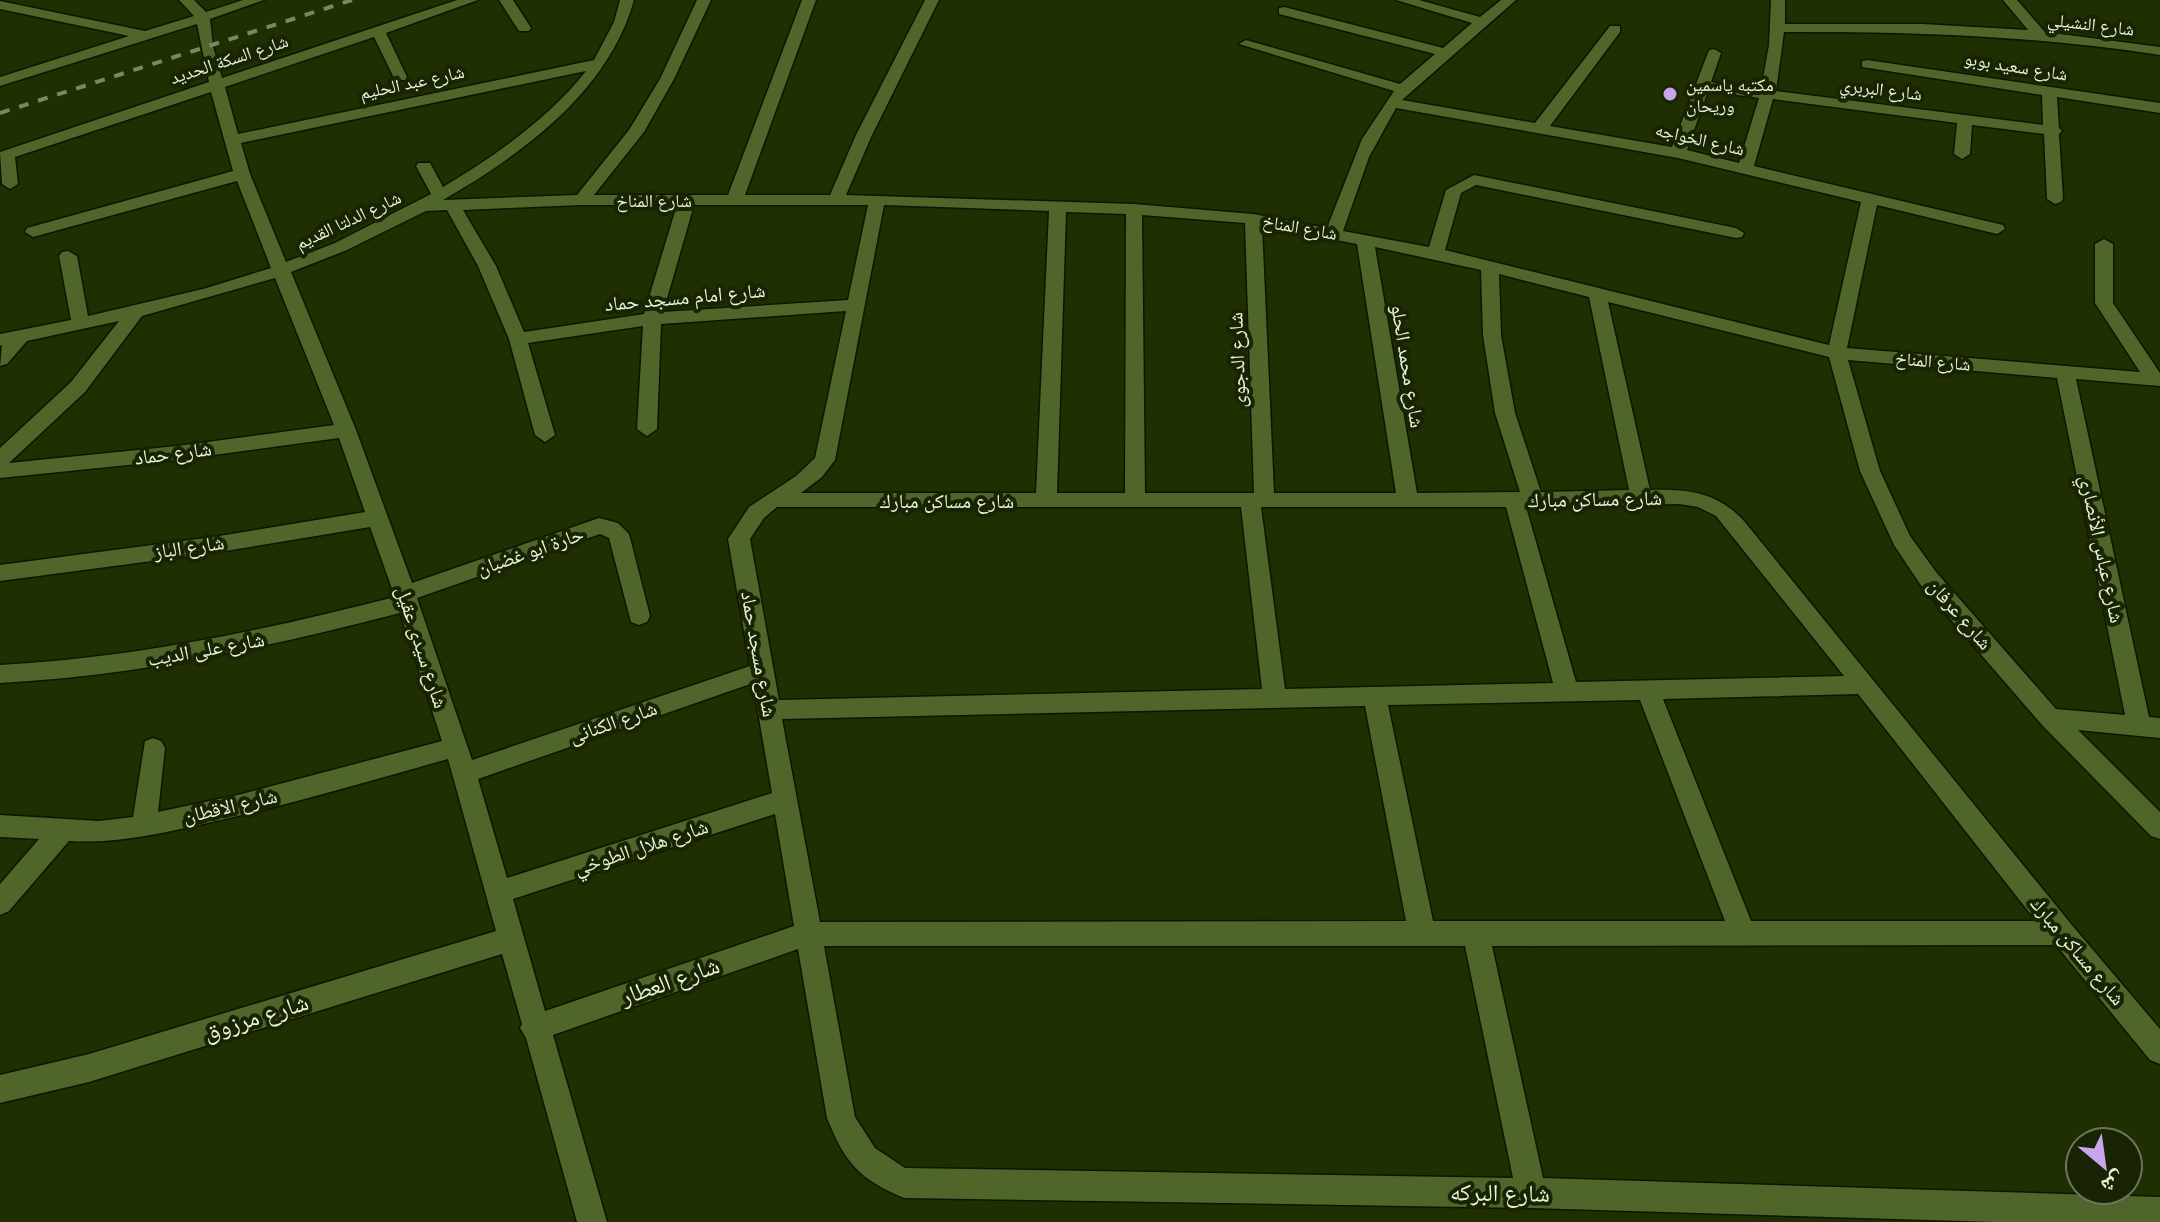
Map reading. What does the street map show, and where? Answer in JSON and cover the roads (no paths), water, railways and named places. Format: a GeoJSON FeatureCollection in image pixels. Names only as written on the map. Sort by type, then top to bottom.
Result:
{"type":"FeatureCollection","features":[{"type":"Feature","properties":{"kind":"street"},"geometry":{"type":"LineString","coordinates":[[0,4],[8,0]]}},
{"type":"Feature","properties":{"kind":"street"},"geometry":{"type":"LineString","coordinates":[[186,0],[203,17]]}},
{"type":"Feature","properties":{"kind":"street"},"geometry":{"type":"LineString","coordinates":[[0,82],[257,0]]}},
{"type":"Feature","properties":{"kind":"street","name":"شارع السكة الحديد"},"geometry":{"type":"LineString","coordinates":[[4,156],[471,0]]}},
{"type":"Feature","properties":{"kind":"street"},"geometry":{"type":"LineString","coordinates":[[506,0],[524,28]]}},
{"type":"Feature","properties":{"kind":"street","name":"شارع الدلتا القديم"},"geometry":{"type":"LineString","coordinates":[[0,340],[134,314],[207,296],[342,248],[439,202],[563,107],[601,63],[623,21],[627,0]]}},
{"type":"Feature","properties":{"kind":"street"},"geometry":{"type":"LineString","coordinates":[[582,200],[644,119],[667,79],[704,0]]}},
{"type":"Feature","properties":{"kind":"street"},"geometry":{"type":"LineString","coordinates":[[735,199],[809,0]]}},
{"type":"Feature","properties":{"kind":"street"},"geometry":{"type":"LineString","coordinates":[[836,200],[864,135],[932,0]]}},
{"type":"Feature","properties":{"kind":"street"},"geometry":{"type":"LineString","coordinates":[[1403,0],[1483,22]]}},
{"type":"Feature","properties":{"kind":"street"},"geometry":{"type":"LineString","coordinates":[[1334,233],[1349,184],[1392,103],[1403,89],[1509,0]]}},
{"type":"Feature","properties":{"kind":"street"},"geometry":{"type":"LineString","coordinates":[[1745,170],[1770,95],[1778,0]]}},
{"type":"Feature","properties":{"kind":"street"},"geometry":{"type":"LineString","coordinates":[[2010,0],[2041,36]]}},
{"type":"Feature","properties":{"kind":"street"},"geometry":{"type":"LineString","coordinates":[[0,4],[145,35]]}},
{"type":"Feature","properties":{"kind":"street"},"geometry":{"type":"LineString","coordinates":[[1284,11],[1447,53]]}},
{"type":"Feature","properties":{"kind":"street","name":"شارع سيدى عقيل"},"geometry":{"type":"LineString","coordinates":[[203,17],[206,46],[242,174],[346,430],[407,598],[456,747],[592,1222]]}},
{"type":"Feature","properties":{"kind":"street","name":"شارع النشيلي"},"geometry":{"type":"LineString","coordinates":[[1778,28],[1878,27],[2041,36],[2160,51]]}},
{"type":"Feature","properties":{"kind":"street"},"geometry":{"type":"LineString","coordinates":[[1540,128],[1615,29]]}},
{"type":"Feature","properties":{"kind":"street"},"geometry":{"type":"LineString","coordinates":[[378,31],[400,77]]}},
{"type":"Feature","properties":{"kind":"street"},"geometry":{"type":"LineString","coordinates":[[1246,44],[1403,89]]}},
{"type":"Feature","properties":{"kind":"street"},"geometry":{"type":"LineString","coordinates":[[1678,153],[1714,53]]}},
{"type":"Feature","properties":{"kind":"street","name":"شارع عبد الحليم"},"geometry":{"type":"LineString","coordinates":[[231,140],[601,63]]}},
{"type":"Feature","properties":{"kind":"street","name":"شارع سعيد بوبو"},"geometry":{"type":"LineString","coordinates":[[1867,64],[2160,108]]}},
{"type":"Feature","properties":{"kind":"street","name":"شارع البربري"},"geometry":{"type":"LineString","coordinates":[[1704,86],[2054,131]]}},
{"type":"Feature","properties":{"kind":"street"},"geometry":{"type":"LineString","coordinates":[[2049,91],[2054,131],[2055,199]]}},
{"type":"Feature","properties":{"kind":"street","name":"شارع الخواجه"},"geometry":{"type":"LineString","coordinates":[[1392,103],[1678,153],[1997,229]]}},
{"type":"Feature","properties":{"kind":"street"},"geometry":{"type":"LineString","coordinates":[[1962,154],[1965,120]]}},
{"type":"Feature","properties":{"kind":"street"},"geometry":{"type":"LineString","coordinates":[[4,156],[10,184]]}},
{"type":"Feature","properties":{"kind":"street"},"geometry":{"type":"LineString","coordinates":[[424,166],[439,202],[487,266],[518,339],[545,435]]}},
{"type":"Feature","properties":{"kind":"street"},"geometry":{"type":"LineString","coordinates":[[33,232],[242,174]]}},
{"type":"Feature","properties":{"kind":"street"},"geometry":{"type":"LineString","coordinates":[[1436,253],[1454,190],[1474,180],[1736,233]]}},
{"type":"Feature","properties":{"kind":"street"},"geometry":{"type":"LineString","coordinates":[[647,429],[652,319],[687,199]]}},
{"type":"Feature","properties":{"kind":"street","name":"شارع المناخ"},"geometry":{"type":"LineString","coordinates":[[439,202],[877,200],[1058,205],[1253,219],[1436,253],[1837,353],[2158,380]]}},
{"type":"Feature","properties":{"kind":"street","name":"شارع مسجد حماد"},"geometry":{"type":"LineString","coordinates":[[853,1147],[841,1118],[806,934],[739,539],[747,520],[771,500],[815,474],[825,460],[877,200]]}},
{"type":"Feature","properties":{"kind":"street"},"geometry":{"type":"LineString","coordinates":[[1837,353],[1870,200]]}},
{"type":"Feature","properties":{"kind":"street"},"geometry":{"type":"LineString","coordinates":[[1046,501],[1058,205]]}},
{"type":"Feature","properties":{"kind":"street"},"geometry":{"type":"LineString","coordinates":[[1134,209],[1135,501]]}},
{"type":"Feature","properties":{"kind":"street","name":"شارع الدجوى"},"geometry":{"type":"LineString","coordinates":[[1253,219],[1257,500],[1275,698]]}},
{"type":"Feature","properties":{"kind":"street","name":"شارع محمد الحلو"},"geometry":{"type":"LineString","coordinates":[[1365,239],[1408,501]]}},
{"type":"Feature","properties":{"kind":"street"},"geometry":{"type":"LineString","coordinates":[[2104,244],[2104,303],[2158,380]]}},
{"type":"Feature","properties":{"kind":"street"},"geometry":{"type":"LineString","coordinates":[[68,256],[81,325]]}},
{"type":"Feature","properties":{"kind":"street"},"geometry":{"type":"LineString","coordinates":[[1490,267],[1492,335],[1505,413],[1567,692]]}},
{"type":"Feature","properties":{"kind":"street"},"geometry":{"type":"LineString","coordinates":[[1598,295],[1641,497]]}},
{"type":"Feature","properties":{"kind":"street","name":"شارع امام مسجد حماد"},"geometry":{"type":"LineString","coordinates":[[518,339],[652,319],[856,305]]}},
{"type":"Feature","properties":{"kind":"street"},"geometry":{"type":"LineString","coordinates":[[0,460],[78,387],[134,314]]}},
{"type":"Feature","properties":{"kind":"street"},"geometry":{"type":"LineString","coordinates":[[0,360],[21,336]]}},
{"type":"Feature","properties":{"kind":"street","name":"شارع عرفان"},"geometry":{"type":"LineString","coordinates":[[1837,353],[1870,471],[1901,539],[1928,578],[2050,718],[2160,828]]}},
{"type":"Feature","properties":{"kind":"street","name":"شارع عباس الأنصاري"},"geometry":{"type":"LineString","coordinates":[[2065,372],[2150,727]]}},
{"type":"Feature","properties":{"kind":"street","name":"شارع حماد"},"geometry":{"type":"LineString","coordinates":[[0,471],[177,453],[346,430]]}},
{"type":"Feature","properties":{"kind":"street","name":"شارع مساكن مبارك"},"geometry":{"type":"LineString","coordinates":[[771,500],[1408,501],[1641,497],[1702,500],[1723,511],[2062,933],[2160,1050]]}},
{"type":"Feature","properties":{"kind":"street","name":"شارع الباز"},"geometry":{"type":"LineString","coordinates":[[0,573],[213,545],[377,518]]}},
{"type":"Feature","properties":{"kind":"street","name":"حارة ابو غضبان"},"geometry":{"type":"LineString","coordinates":[[407,598],[599,526],[611,528],[619,534],[639,616]]}},
{"type":"Feature","properties":{"kind":"street","name":"شارع على الديب"},"geometry":{"type":"LineString","coordinates":[[0,674],[149,660],[282,635],[407,598]]}},
{"type":"Feature","properties":{"kind":"street","name":"شارع الكنانى"},"geometry":{"type":"LineString","coordinates":[[464,773],[762,671]]}},
{"type":"Feature","properties":{"kind":"street"},"geometry":{"type":"LineString","coordinates":[[769,710],[1864,685]]}},
{"type":"Feature","properties":{"kind":"street"},"geometry":{"type":"LineString","coordinates":[[1648,690],[1743,933]]}},
{"type":"Feature","properties":{"kind":"street"},"geometry":{"type":"LineString","coordinates":[[1375,696],[1422,934]]}},
{"type":"Feature","properties":{"kind":"street"},"geometry":{"type":"LineString","coordinates":[[2050,718],[2150,727]]}},
{"type":"Feature","properties":{"kind":"street","name":"شارع الاقطان"},"geometry":{"type":"LineString","coordinates":[[0,826],[99,832],[144,826],[242,805],[456,747]]}},
{"type":"Feature","properties":{"kind":"street"},"geometry":{"type":"LineString","coordinates":[[144,826],[153,748]]}},
{"type":"Feature","properties":{"kind":"street","name":"شارع هلال الطوخي"},"geometry":{"type":"LineString","coordinates":[[497,893],[784,800]]}},
{"type":"Feature","properties":{"kind":"street"},"geometry":{"type":"LineString","coordinates":[[0,903],[62,831]]}},
{"type":"Feature","properties":{"kind":"street","name":"شارع العطار"},"geometry":{"type":"LineString","coordinates":[[534,1028],[806,934],[2062,933]]}},
{"type":"Feature","properties":{"kind":"street"},"geometry":{"type":"LineString","coordinates":[[1476,934],[1531,1193]]}},
{"type":"Feature","properties":{"kind":"street","name":"شارع مرزوق"},"geometry":{"type":"LineString","coordinates":[[0,1089],[89,1068],[510,939]]}},
{"type":"Feature","properties":{"kind":"street","name":"شارع البركه"},"geometry":{"type":"LineString","coordinates":[[853,1147],[874,1170],[904,1183],[1531,1193],[2160,1212]]}},
{"type":"Feature","properties":{"kind":"railway"},"geometry":{"type":"LineString","coordinates":[[0,113],[352,0]]}},
{"type":"Feature","properties":{"kind":"place","name":"مكتبه ياسمين وريحان"},"geometry":{"type":"Point","coordinates":[1670,94]}}]}
